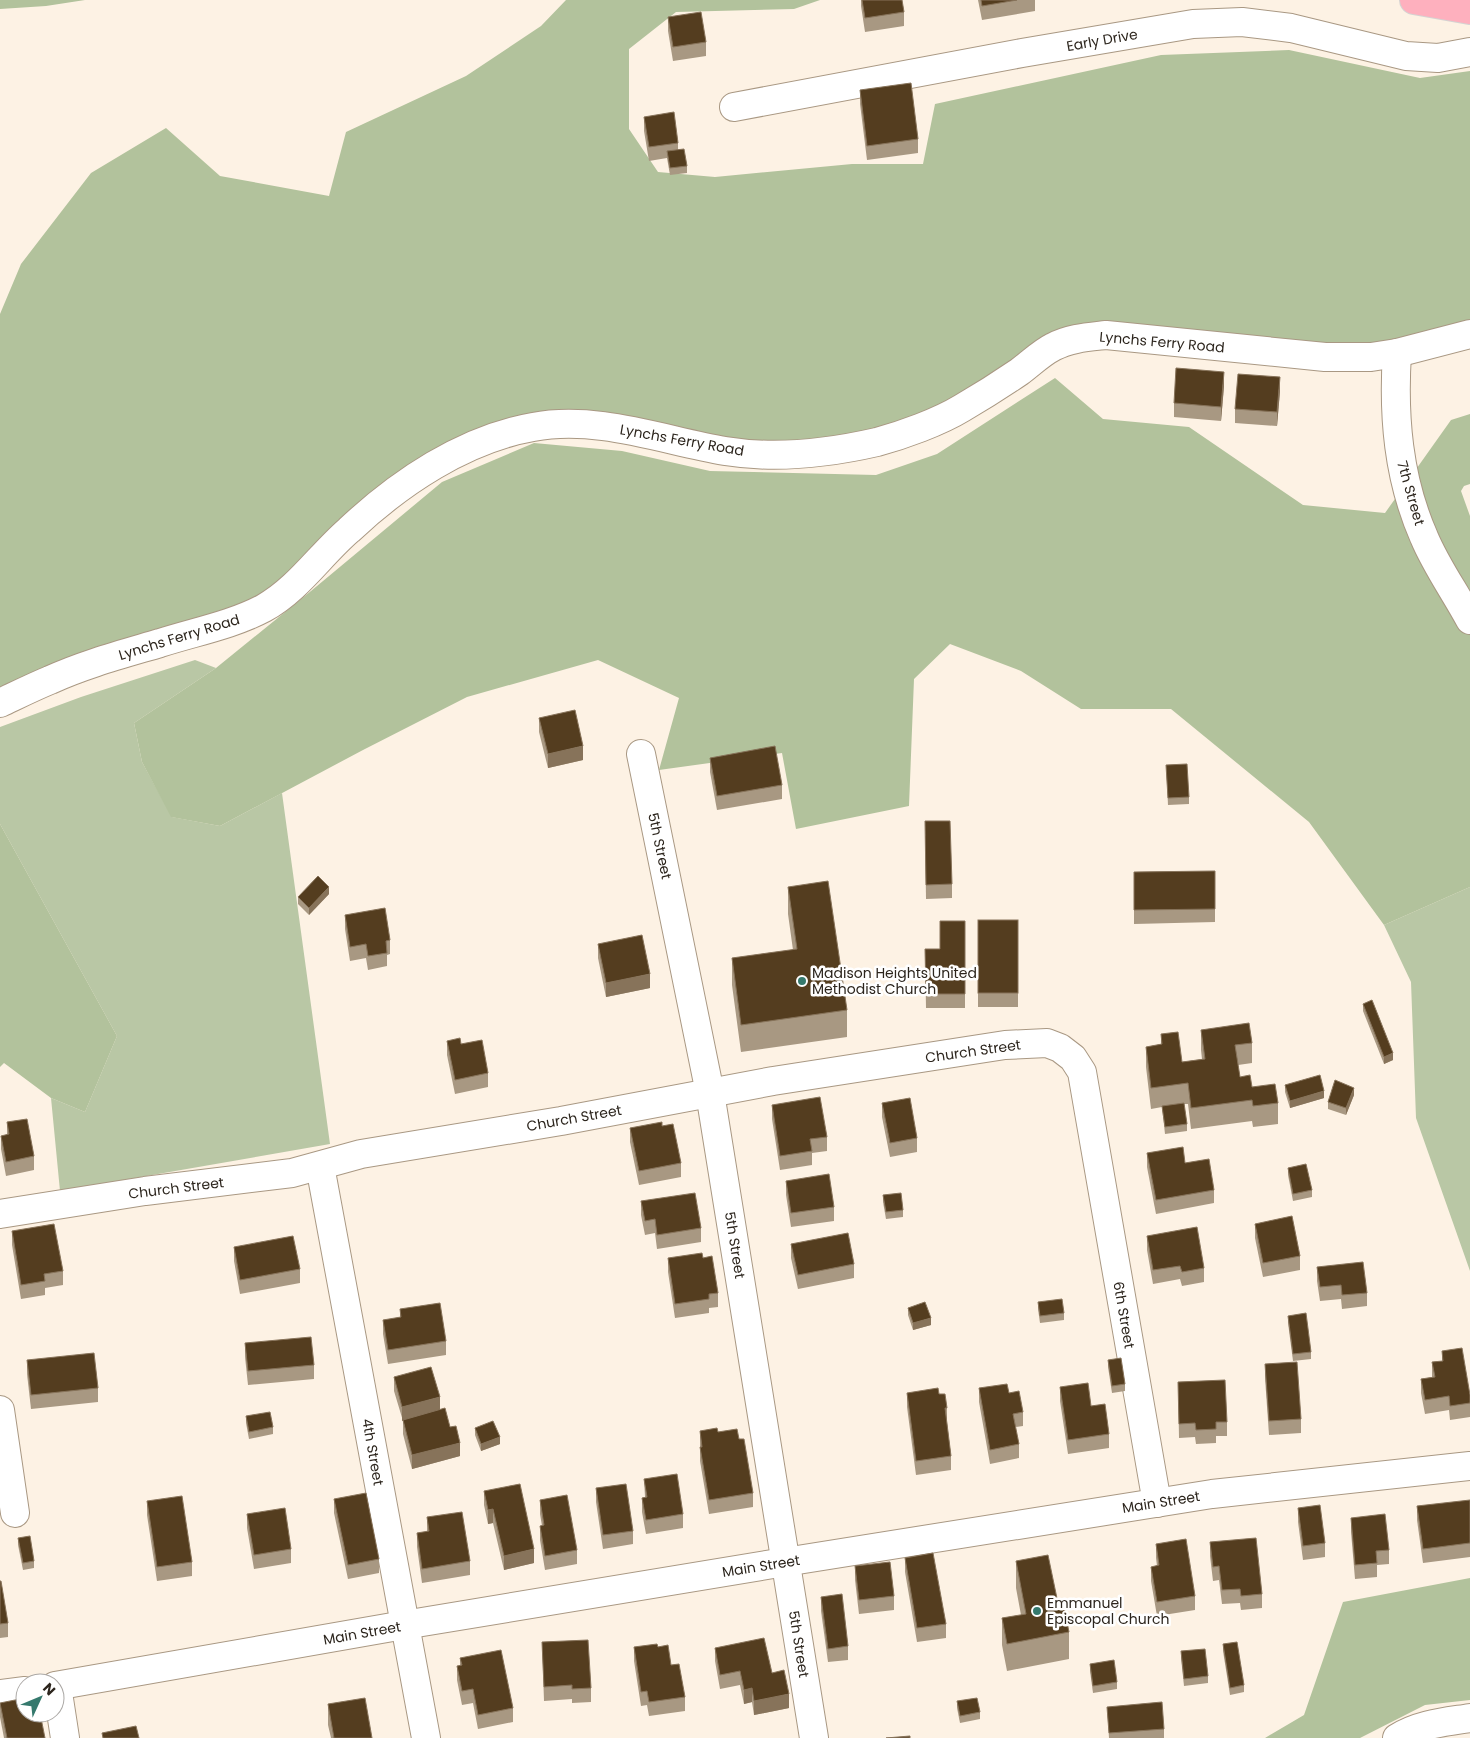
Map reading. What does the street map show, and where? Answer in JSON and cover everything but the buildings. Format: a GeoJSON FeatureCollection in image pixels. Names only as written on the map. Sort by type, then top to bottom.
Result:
{"type":"FeatureCollection","features":[{"type":"Feature","properties":{"kind":"main road"},"geometry":{"type":"LineString","coordinates":[[1414,0],[1470,10]]}},
{"type":"Feature","properties":{"kind":"street","name":"Early Drive"},"geometry":{"type":"LineString","coordinates":[[734,107],[1022,53],[1193,24],[1242,22],[1291,28],[1406,56],[1438,58],[1470,52]]}},
{"type":"Feature","properties":{"kind":"street","name":"Lynchs Ferry Road"},"geometry":{"type":"LineString","coordinates":[[0,703],[51,679],[90,664],[235,621],[266,607],[293,587],[348,530],[393,492],[460,450],[497,435],[535,426],[575,424],[606,426],[728,452],[786,455],[833,451],[880,441],[937,421],[959,410],[1019,372],[1053,347],[1081,337],[1106,335],[1325,357],[1371,357],[1397,353],[1470,334]]}},
{"type":"Feature","properties":{"kind":"street","name":"7th Street"},"geometry":{"type":"LineString","coordinates":[[1397,353],[1394,391],[1398,447],[1411,502],[1424,537],[1445,578],[1470,620]]}},
{"type":"Feature","properties":{"kind":"street","name":"5th Street"},"geometry":{"type":"LineString","coordinates":[[641,754],[710,1093],[814,1738]]}},
{"type":"Feature","properties":{"kind":"street","name":"Church Street"},"geometry":{"type":"LineString","coordinates":[[0,1214],[145,1191],[292,1173],[361,1154],[561,1121],[773,1082],[1005,1046],[1047,1043],[1060,1048],[1073,1058],[1082,1072],[1091,1128]]}},
{"type":"Feature","properties":{"kind":"street","name":"6th Street"},"geometry":{"type":"LineString","coordinates":[[1091,1128],[1157,1503]]}},
{"type":"Feature","properties":{"kind":"street","name":"4th Street"},"geometry":{"type":"LineString","coordinates":[[320,1166],[426,1738]]}},
{"type":"Feature","properties":{"kind":"street"},"geometry":{"type":"LineString","coordinates":[[0,1410],[15,1513]]}},
{"type":"Feature","properties":{"kind":"street","name":"Main Street"},"geometry":{"type":"LineString","coordinates":[[65,1684],[404,1625],[1212,1494],[1470,1466]]}},
{"type":"Feature","properties":{"kind":"street"},"geometry":{"type":"LineString","coordinates":[[0,1694],[15,1692]]}},
{"type":"Feature","properties":{"kind":"street"},"geometry":{"type":"LineString","coordinates":[[1397,1738],[1432,1724],[1470,1718]]}},
{"type":"Feature","properties":{"kind":"street"},"geometry":{"type":"LineString","coordinates":[[62,1723],[64,1738]]}},
{"type":"Feature","properties":{"kind":"green space"},"geometry":{"type":"Polygon","coordinates":[[[0,0],[85,0],[46,6],[0,9],[0,0]]]}},
{"type":"Feature","properties":{"kind":"green space"},"geometry":{"type":"Polygon","coordinates":[[[566,0],[820,0],[794,9],[676,12],[629,49],[629,129],[658,172],[715,177],[852,164],[923,164],[935,104],[1161,55],[1289,50],[1420,78],[1470,71],[1470,321],[1395,341],[1370,344],[1326,345],[1106,323],[1012,361],[953,399],[932,409],[877,429],[831,439],[785,443],[730,440],[533,414],[493,423],[454,439],[386,482],[285,578],[259,596],[231,610],[0,690],[0,314],[21,264],[91,173],[166,128],[220,176],[329,196],[346,132],[466,76],[541,26],[566,0]]]}},
{"type":"Feature","properties":{"kind":"green space"},"geometry":{"type":"Polygon","coordinates":[[[1055,378],[1103,419],[1189,427],[1303,505],[1385,513],[1451,420],[1470,414],[1470,484],[1464,486],[1461,491],[1470,516],[1470,887],[1384,925],[1309,822],[1171,709],[1081,709],[1021,671],[950,644],[914,679],[909,806],[796,829],[782,753],[659,770],[679,698],[598,660],[467,697],[220,826],[171,817],[142,762],[134,723],[216,668],[442,482],[534,443],[622,451],[710,471],[876,475],[937,454],[1055,378]]]}},
{"type":"Feature","properties":{"kind":"green space"},"geometry":{"type":"Polygon","coordinates":[[[195,660],[216,668],[134,723],[142,762],[172,817],[220,826],[282,793],[330,1144],[60,1191],[51,1098],[85,1112],[117,1036],[0,824],[0,727],[81,697],[195,660]]]}},
{"type":"Feature","properties":{"kind":"green space"},"geometry":{"type":"Polygon","coordinates":[[[0,824],[117,1036],[85,1112],[51,1098],[4,1063],[0,1067],[0,824]]]}},
{"type":"Feature","properties":{"kind":"green space"},"geometry":{"type":"Polygon","coordinates":[[[1470,887],[1470,1271],[1416,1118],[1411,982],[1384,925],[1470,887]]]}},
{"type":"Feature","properties":{"kind":"green space"},"geometry":{"type":"Polygon","coordinates":[[[1470,1578],[1470,1700],[1425,1705],[1360,1738],[1265,1738],[1304,1715],[1343,1602],[1470,1578]]]}},
{"type":"Feature","properties":{"kind":"place","name":"Madison Heights United Methodist Church"},"geometry":{"type":"Point","coordinates":[802,981]}},
{"type":"Feature","properties":{"kind":"place","name":"Emmanuel Episcopal Church"},"geometry":{"type":"Point","coordinates":[1037,1611]}}]}
